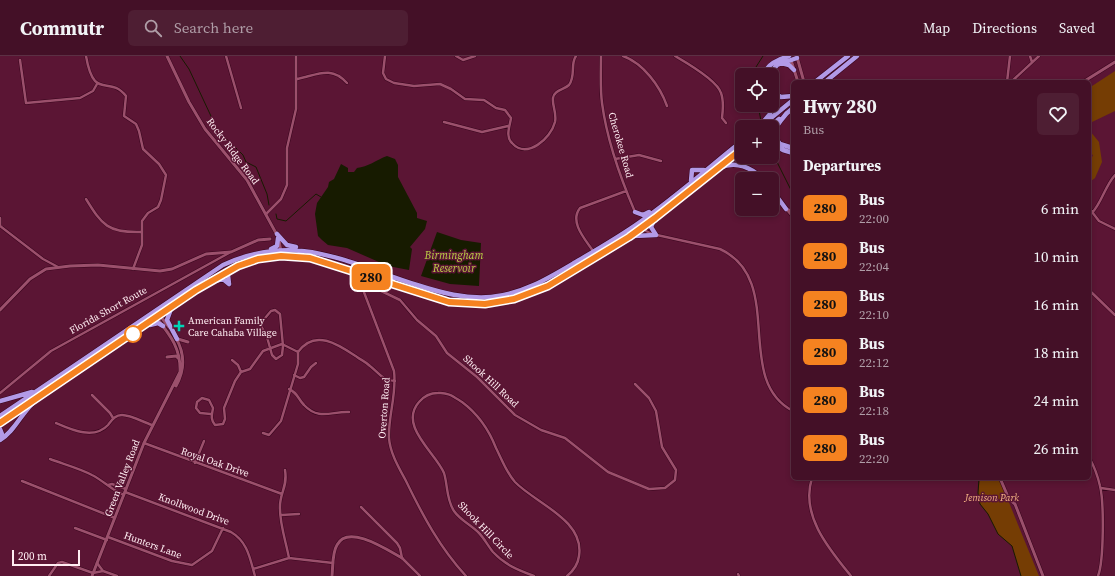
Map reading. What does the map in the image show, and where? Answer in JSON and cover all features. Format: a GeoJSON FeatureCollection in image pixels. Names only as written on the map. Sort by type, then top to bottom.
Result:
{"type":"FeatureCollection","features":[{"type":"Feature","properties":{"kind":"highway"},"geometry":{"type":"LineString","coordinates":[[768,68],[779,59],[798,56]]}},
{"type":"Feature","properties":{"kind":"highway"},"geometry":{"type":"LineString","coordinates":[[814,80],[832,65],[840,62],[847,56]]}},
{"type":"Feature","properties":{"kind":"highway"},"geometry":{"type":"LineString","coordinates":[[827,80],[857,56]]}},
{"type":"Feature","properties":{"kind":"highway"},"geometry":{"type":"LineString","coordinates":[[779,59],[794,70]]}},
{"type":"Feature","properties":{"kind":"highway"},"geometry":{"type":"LineString","coordinates":[[773,68],[779,59]]}},
{"type":"Feature","properties":{"kind":"highway"},"geometry":{"type":"LineString","coordinates":[[779,95],[791,96]]}},
{"type":"Feature","properties":{"kind":"highway"},"geometry":{"type":"LineString","coordinates":[[769,120],[791,102]]}},
{"type":"Feature","properties":{"kind":"highway"},"geometry":{"type":"LineString","coordinates":[[778,120],[791,110]]}},
{"type":"Feature","properties":{"kind":"highway"},"geometry":{"type":"LineString","coordinates":[[788,112],[776,126],[775,135],[780,144],[791,147]]}},
{"type":"Feature","properties":{"kind":"highway"},"geometry":{"type":"LineString","coordinates":[[644,226],[647,220],[691,181],[735,147]]}},
{"type":"Feature","properties":{"kind":"highway"},"geometry":{"type":"LineString","coordinates":[[779,148],[791,152]]}},
{"type":"Feature","properties":{"kind":"highway"},"geometry":{"type":"LineString","coordinates":[[0,416],[39,389],[206,284],[232,269],[258,259],[281,256],[310,258],[360,274],[364,270],[371,275],[449,302],[473,304],[497,303],[533,293],[629,237],[735,155]]}},
{"type":"Feature","properties":{"kind":"highway"},"geometry":{"type":"LineString","coordinates":[[714,172],[731,164],[742,166],[756,172]]}},
{"type":"Feature","properties":{"kind":"highway"},"geometry":{"type":"LineString","coordinates":[[691,181],[692,170],[698,172],[706,170]]}},
{"type":"Feature","properties":{"kind":"highway"},"geometry":{"type":"LineString","coordinates":[[361,285],[362,280],[371,275],[447,294],[481,298],[512,294],[536,285],[593,252],[631,228],[683,188]]}},
{"type":"Feature","properties":{"kind":"highway"},"geometry":{"type":"LineString","coordinates":[[779,200],[786,209]]}},
{"type":"Feature","properties":{"kind":"highway"},"geometry":{"type":"LineString","coordinates":[[631,228],[636,220],[635,212],[643,215],[660,207]]}},
{"type":"Feature","properties":{"kind":"highway"},"geometry":{"type":"LineString","coordinates":[[655,218],[651,227],[656,235]]}},
{"type":"Feature","properties":{"kind":"highway"},"geometry":{"type":"LineString","coordinates":[[629,237],[640,234],[656,235]]}},
{"type":"Feature","properties":{"kind":"highway"},"geometry":{"type":"LineString","coordinates":[[277,236],[287,245],[312,249],[447,294]]}},
{"type":"Feature","properties":{"kind":"highway"},"geometry":{"type":"LineString","coordinates":[[266,251],[276,246],[277,236]]}},
{"type":"Feature","properties":{"kind":"highway"},"geometry":{"type":"LineString","coordinates":[[0,423],[138,330],[223,265],[236,259],[266,251],[281,249],[314,252],[334,257]]}},
{"type":"Feature","properties":{"kind":"highway"},"geometry":{"type":"LineString","coordinates":[[322,261],[353,274],[361,285]]}},
{"type":"Feature","properties":{"kind":"highway"},"geometry":{"type":"LineString","coordinates":[[206,284],[219,279],[229,284],[228,275],[232,269]]}},
{"type":"Feature","properties":{"kind":"highway"},"geometry":{"type":"LineString","coordinates":[[174,305],[167,315],[166,320],[177,339]]}},
{"type":"Feature","properties":{"kind":"highway"},"geometry":{"type":"LineString","coordinates":[[138,330],[142,330],[155,323],[163,326]]}},
{"type":"Feature","properties":{"kind":"highway"},"geometry":{"type":"LineString","coordinates":[[0,401],[39,389]]}},
{"type":"Feature","properties":{"kind":"highway"},"geometry":{"type":"LineString","coordinates":[[0,440],[10,432],[23,413],[42,395]]}},
{"type":"Feature","properties":{"kind":"highway"},"geometry":{"type":"LineString","coordinates":[[0,429],[2,434],[0,440]]}},
{"type":"Feature","properties":{"kind":"street"},"geometry":{"type":"LineString","coordinates":[[86,56],[89,73],[97,84],[119,90],[126,96],[124,116],[136,124],[143,149],[159,164],[166,175],[161,200],[158,207],[144,217],[141,232],[142,245],[133,269]]}},
{"type":"Feature","properties":{"kind":"street","name":"Rocky Ridge Road"},"geometry":{"type":"LineString","coordinates":[[168,56],[189,102],[205,129],[247,180],[277,236],[281,249],[281,256]]}},
{"type":"Feature","properties":{"kind":"street"},"geometry":{"type":"LineString","coordinates":[[226,56],[241,108]]}},
{"type":"Feature","properties":{"kind":"street"},"geometry":{"type":"LineString","coordinates":[[266,214],[281,199],[287,185],[287,148],[296,109],[296,56]]}},
{"type":"Feature","properties":{"kind":"street"},"geometry":{"type":"LineString","coordinates":[[385,56],[383,73],[386,79],[394,83],[414,86],[440,84],[451,89],[464,99],[484,100],[510,115],[511,118],[508,126],[510,141],[514,146],[527,150],[534,147],[551,131],[556,116],[553,98],[555,93],[568,86],[572,79],[576,56]]}},
{"type":"Feature","properties":{"kind":"street"},"geometry":{"type":"LineString","coordinates":[[456,56],[467,60],[475,56]]}},
{"type":"Feature","properties":{"kind":"street","name":"Cherokee Road"},"geometry":{"type":"LineString","coordinates":[[601,56],[602,102],[606,126],[615,159],[635,212]]}},
{"type":"Feature","properties":{"kind":"street"},"geometry":{"type":"LineString","coordinates":[[623,56],[634,61],[646,72],[658,87],[667,106]]}},
{"type":"Feature","properties":{"kind":"street"},"geometry":{"type":"LineString","coordinates":[[675,56],[691,66],[721,91],[723,104],[722,118],[726,123]]}},
{"type":"Feature","properties":{"kind":"street"},"geometry":{"type":"LineString","coordinates":[[798,56],[804,80]]}},
{"type":"Feature","properties":{"kind":"street"},"geometry":{"type":"LineString","coordinates":[[1007,80],[1010,56]]}},
{"type":"Feature","properties":{"kind":"street"},"geometry":{"type":"LineString","coordinates":[[1030,56],[1032,62]]}},
{"type":"Feature","properties":{"kind":"street"},"geometry":{"type":"LineString","coordinates":[[1013,80],[1039,56]]}},
{"type":"Feature","properties":{"kind":"street"},"geometry":{"type":"LineString","coordinates":[[790,57],[797,80]]}},
{"type":"Feature","properties":{"kind":"street"},"geometry":{"type":"LineString","coordinates":[[20,60],[26,103],[80,98],[93,91],[97,84]]}},
{"type":"Feature","properties":{"kind":"street"},"geometry":{"type":"LineString","coordinates":[[1086,80],[1115,62]]}},
{"type":"Feature","properties":{"kind":"street"},"geometry":{"type":"LineString","coordinates":[[297,79],[329,72],[341,77],[347,83]]}},
{"type":"Feature","properties":{"kind":"street"},"geometry":{"type":"LineString","coordinates":[[444,122],[482,132],[508,126]]}},
{"type":"Feature","properties":{"kind":"street"},"geometry":{"type":"LineString","coordinates":[[615,159],[639,155],[661,161]]}},
{"type":"Feature","properties":{"kind":"street"},"geometry":{"type":"LineString","coordinates":[[1115,175],[1107,185],[1096,208],[1092,212],[1099,221],[1115,229]]}},
{"type":"Feature","properties":{"kind":"street"},"geometry":{"type":"LineString","coordinates":[[593,252],[577,225],[577,212],[580,208],[626,191]]}},
{"type":"Feature","properties":{"kind":"street"},"geometry":{"type":"LineString","coordinates":[[86,199],[104,224],[116,229],[141,232]]}},
{"type":"Feature","properties":{"kind":"street"},"geometry":{"type":"LineString","coordinates":[[786,209],[791,211]]}},
{"type":"Feature","properties":{"kind":"street"},"geometry":{"type":"LineString","coordinates":[[786,209],[791,215]]}},
{"type":"Feature","properties":{"kind":"street"},"geometry":{"type":"LineString","coordinates":[[0,218],[0,226],[43,259],[58,267]]}},
{"type":"Feature","properties":{"kind":"street"},"geometry":{"type":"LineString","coordinates":[[644,226],[649,233],[720,249],[730,253],[742,266],[756,296],[760,355],[765,374],[778,400],[791,410]]}},
{"type":"Feature","properties":{"kind":"street"},"geometry":{"type":"LineString","coordinates":[[0,310],[30,279],[41,271],[58,267],[98,265],[133,269],[166,270],[206,254],[231,252],[258,240],[270,239]]}},
{"type":"Feature","properties":{"kind":"street","name":"Florida Short Route"},"geometry":{"type":"LineString","coordinates":[[0,393],[39,359],[57,348],[231,252]]}},
{"type":"Feature","properties":{"kind":"street","name":"Overton Road"},"geometry":{"type":"LineString","coordinates":[[360,274],[361,285],[394,368],[395,381],[389,436],[392,450],[427,524],[454,563],[466,576]]}},
{"type":"Feature","properties":{"kind":"street","name":"Shook Hill Road"},"geometry":{"type":"LineString","coordinates":[[361,285],[376,289],[400,300],[417,320],[436,336],[447,353],[477,377],[515,414],[541,430],[565,438],[603,469],[614,475],[649,488],[665,488],[675,480],[676,470],[662,447],[659,425],[652,402],[635,384]]}},
{"type":"Feature","properties":{"kind":"street"},"geometry":{"type":"LineString","coordinates":[[1091,292],[1115,315]]}},
{"type":"Feature","properties":{"kind":"street"},"geometry":{"type":"LineString","coordinates":[[275,310],[280,314],[282,344],[282,355],[278,358],[273,357],[267,337],[260,324],[271,311],[275,310]]}},
{"type":"Feature","properties":{"kind":"street","name":"Green Valley Road"},"geometry":{"type":"LineString","coordinates":[[93,574],[144,443],[180,372],[178,349],[157,314]]}},
{"type":"Feature","properties":{"kind":"street","name":"Green Valley Road"},"geometry":{"type":"LineString","coordinates":[[157,314],[177,339],[183,360],[182,372],[177,385],[164,401]]}},
{"type":"Feature","properties":{"kind":"street"},"geometry":{"type":"LineString","coordinates":[[177,339],[188,342]]}},
{"type":"Feature","properties":{"kind":"street"},"geometry":{"type":"LineString","coordinates":[[263,433],[268,435],[272,433],[281,421],[298,364],[298,352],[306,343],[313,340],[330,341],[341,346],[369,365],[384,379],[395,381]]}},
{"type":"Feature","properties":{"kind":"street"},"geometry":{"type":"LineString","coordinates":[[211,414],[205,415],[197,411],[197,402],[202,398],[209,400],[213,408],[211,414],[212,421],[215,425],[223,424],[225,419],[224,408],[230,391],[241,372],[250,369],[263,351],[282,344],[298,352]]}},
{"type":"Feature","properties":{"kind":"street"},"geometry":{"type":"LineString","coordinates":[[167,358],[176,356],[180,360]]}},
{"type":"Feature","properties":{"kind":"street"},"geometry":{"type":"LineString","coordinates":[[232,360],[238,365],[241,372]]}},
{"type":"Feature","properties":{"kind":"street"},"geometry":{"type":"LineString","coordinates":[[294,375],[300,378],[304,377],[316,363]]}},
{"type":"Feature","properties":{"kind":"street"},"geometry":{"type":"LineString","coordinates":[[289,390],[295,392],[304,405],[314,412],[330,415],[349,412]]}},
{"type":"Feature","properties":{"kind":"street","name":"Shook Hill Circle"},"geometry":{"type":"LineString","coordinates":[[534,576],[513,569],[503,562],[480,534],[453,510],[447,496],[443,472],[422,443],[413,420],[414,411],[422,398],[431,394],[451,394],[472,410],[490,434],[503,464],[515,482],[563,519],[578,541],[580,553],[575,567],[567,576]]}},
{"type":"Feature","properties":{"kind":"street"},"geometry":{"type":"LineString","coordinates":[[92,395],[113,418]]}},
{"type":"Feature","properties":{"kind":"street"},"geometry":{"type":"LineString","coordinates":[[56,423],[79,432],[90,433],[103,429],[113,418],[124,415],[152,425]]}},
{"type":"Feature","properties":{"kind":"street"},"geometry":{"type":"LineString","coordinates":[[195,463],[204,442]]}},
{"type":"Feature","properties":{"kind":"street","name":"Royal Oak Drive"},"geometry":{"type":"LineString","coordinates":[[144,443],[282,494]]}},
{"type":"Feature","properties":{"kind":"street"},"geometry":{"type":"LineString","coordinates":[[50,459],[87,472],[108,486],[111,490],[125,492]]}},
{"type":"Feature","properties":{"kind":"street"},"geometry":{"type":"LineString","coordinates":[[1091,463],[1100,488],[1102,560],[1098,576]]}},
{"type":"Feature","properties":{"kind":"street"},"geometry":{"type":"LineString","coordinates":[[285,470],[286,484],[282,494],[280,509],[289,558]]}},
{"type":"Feature","properties":{"kind":"street"},"geometry":{"type":"LineString","coordinates":[[812,480],[808,498],[816,524],[831,550],[851,576]]}},
{"type":"Feature","properties":{"kind":"street"},"geometry":{"type":"LineString","coordinates":[[1001,480],[1023,523],[1043,576]]}},
{"type":"Feature","properties":{"kind":"street"},"geometry":{"type":"LineString","coordinates":[[22,481],[115,518]]}},
{"type":"Feature","properties":{"kind":"street"},"geometry":{"type":"LineString","coordinates":[[108,486],[112,484],[125,492]]}},
{"type":"Feature","properties":{"kind":"street"},"geometry":{"type":"LineString","coordinates":[[1100,488],[1115,490]]}},
{"type":"Feature","properties":{"kind":"street","name":"Knollwood Drive"},"geometry":{"type":"LineString","coordinates":[[125,492],[231,532],[242,540],[248,551],[255,576]]}},
{"type":"Feature","properties":{"kind":"street"},"geometry":{"type":"LineString","coordinates":[[361,506],[397,543],[400,548],[402,558]]}},
{"type":"Feature","properties":{"kind":"street"},"geometry":{"type":"LineString","coordinates":[[281,515],[299,514]]}},
{"type":"Feature","properties":{"kind":"street","name":"Hunters Lane"},"geometry":{"type":"LineString","coordinates":[[75,528],[172,561],[192,565],[212,551],[222,528]]}},
{"type":"Feature","properties":{"kind":"street"},"geometry":{"type":"LineString","coordinates":[[332,576],[336,546],[339,542],[353,537],[370,541],[402,558],[420,576]]}},
{"type":"Feature","properties":{"kind":"street"},"geometry":{"type":"LineString","coordinates":[[253,569],[289,558],[333,563]]}},
{"type":"Feature","properties":{"kind":"street"},"geometry":{"type":"LineString","coordinates":[[49,576],[58,563],[62,562],[93,574],[103,571],[117,576]]}},
{"type":"Feature","properties":{"kind":"street"},"geometry":{"type":"LineString","coordinates":[[98,563],[103,571]]}},
{"type":"Feature","properties":{"kind":"green space"},"geometry":{"type":"Polygon","coordinates":[[[1115,71],[1115,111],[1092,122],[1091,126],[1091,87],[1115,71]]]}},
{"type":"Feature","properties":{"kind":"green space"},"geometry":{"type":"Polygon","coordinates":[[[1091,132],[1099,142],[1102,162],[1095,178],[1091,181],[1091,160],[1093,155],[1091,154],[1091,132]]]}},
{"type":"Feature","properties":{"kind":"green space","name":"Jemison Park"},"geometry":{"type":"Polygon","coordinates":[[[980,480],[1000,480],[1039,576],[1021,576],[1012,546],[998,534],[988,514],[980,504],[978,493],[980,480]]]}},
{"type":"Feature","properties":{"kind":"water"},"geometry":{"type":"Polygon","coordinates":[[[387,156],[395,159],[398,165],[398,177],[417,213],[417,218],[427,221],[425,229],[410,247],[412,249],[409,270],[388,266],[347,248],[328,245],[318,236],[315,214],[317,203],[328,187],[329,182],[334,179],[341,164],[348,168],[348,172],[354,172],[357,168],[368,165],[387,156]]]}},
{"type":"Feature","properties":{"kind":"water","name":"Birmingham Reservoir"},"geometry":{"type":"Polygon","coordinates":[[[437,232],[461,240],[481,243],[479,286],[450,284],[421,276],[437,232]]]}},
{"type":"Feature","properties":{"kind":"waterway"},"geometry":{"type":"LineString","coordinates":[[180,56],[189,69],[217,129],[243,155],[246,162],[256,167],[267,194],[269,205]]}},
{"type":"Feature","properties":{"kind":"waterway"},"geometry":{"type":"LineString","coordinates":[[756,68],[763,56]]}},
{"type":"Feature","properties":{"kind":"waterway"},"geometry":{"type":"LineString","coordinates":[[759,112],[761,120]]}},
{"type":"Feature","properties":{"kind":"waterway"},"geometry":{"type":"LineString","coordinates":[[778,164],[791,190]]}},
{"type":"Feature","properties":{"kind":"waterway"},"geometry":{"type":"LineString","coordinates":[[276,214],[277,219],[286,221],[316,194],[321,197]]}},
{"type":"Feature","properties":{"kind":"waterway"},"geometry":{"type":"LineString","coordinates":[[979,480],[978,493],[980,504],[988,514],[998,534],[1012,546],[1021,576]]}},
{"type":"Feature","properties":{"kind":"bus line","name":"280"},"geometry":{"type":"LineString","coordinates":[[0,423],[157,318],[196,290],[238,266],[258,259],[281,256],[310,258],[333,264],[449,302],[473,304],[497,303],[533,293],[548,286],[629,237],[735,155]]}},
{"type":"Feature","properties":{"kind":"place","name":"American Family Care Cahaba Village"},"geometry":{"type":"Point","coordinates":[179,326]}}]}
